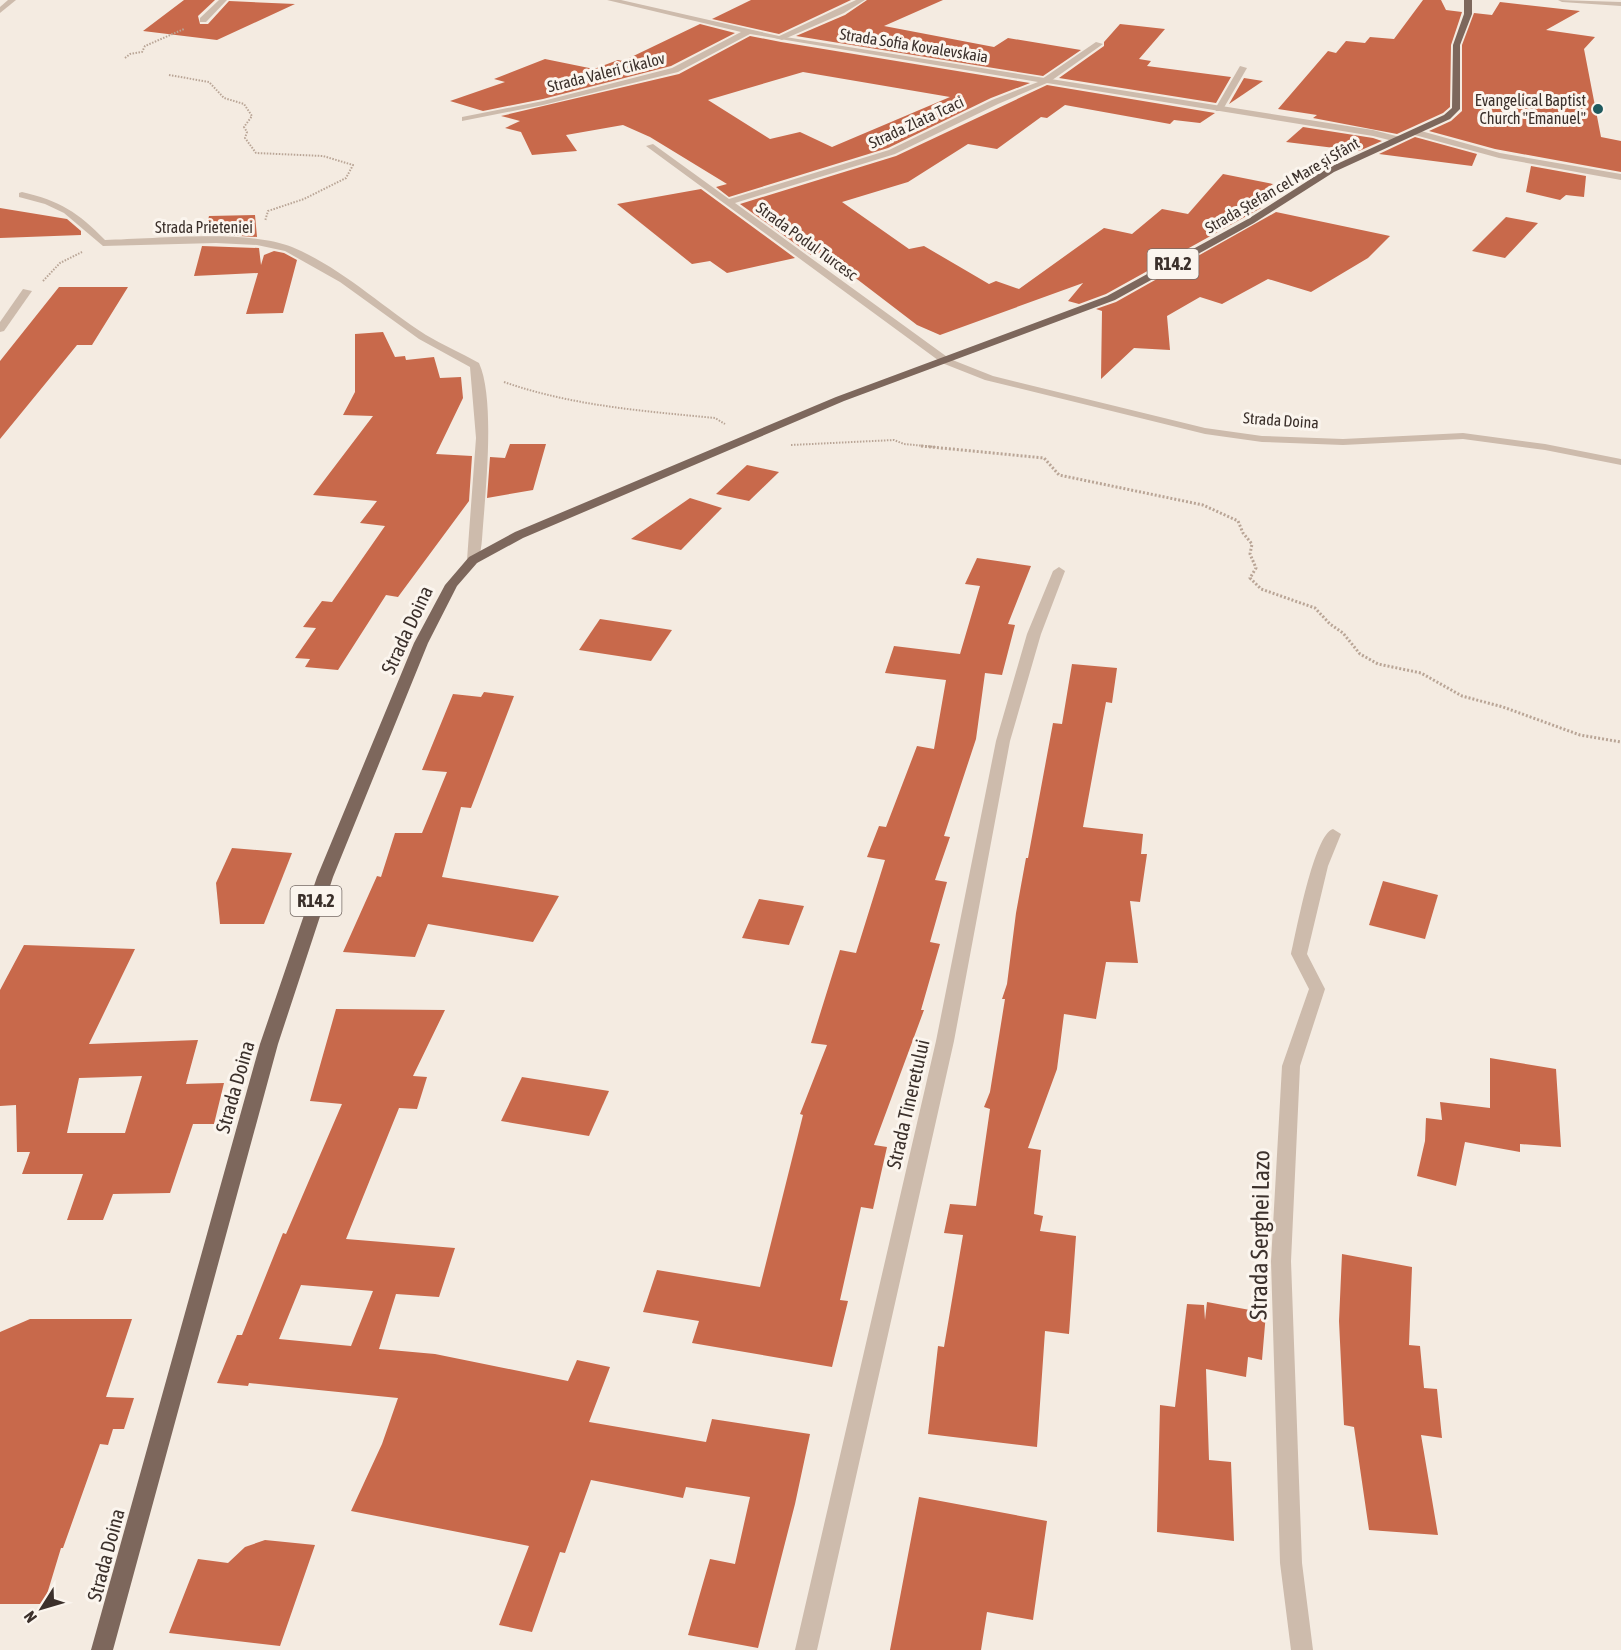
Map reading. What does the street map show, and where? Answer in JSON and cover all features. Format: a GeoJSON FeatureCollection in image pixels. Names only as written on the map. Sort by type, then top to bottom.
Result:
{"type":"FeatureCollection","features":[{"type":"Feature","properties":{"kind":"main road","name":"Strada Ștefan cel Mare și Sfânt"},"geometry":{"type":"LineString","coordinates":[[840,399],[1085,309],[1130,289],[1251,221],[1331,170],[1447,117],[1456,109],[1457,45],[1470,5],[1468,0]]}},
{"type":"Feature","properties":{"kind":"main road","name":"Strada Doina"},"geometry":{"type":"LineString","coordinates":[[102,1650],[269,1044],[325,877],[421,643],[451,585],[473,560],[519,535],[840,399]]}},
{"type":"Feature","properties":{"kind":"street"},"geometry":{"type":"LineString","coordinates":[[0,11],[12,0]]}},
{"type":"Feature","properties":{"kind":"street"},"geometry":{"type":"LineString","coordinates":[[203,20],[223,0]]}},
{"type":"Feature","properties":{"kind":"street","name":"Strada Sofia Kovalevskaia"},"geometry":{"type":"LineString","coordinates":[[612,0],[779,38],[1373,133],[1397,139]]}},
{"type":"Feature","properties":{"kind":"street","name":"Strada Sofia Kovalevskaia"},"geometry":{"type":"LineString","coordinates":[[779,38],[861,0]]}},
{"type":"Feature","properties":{"kind":"street"},"geometry":{"type":"LineString","coordinates":[[1562,0],[1621,4]]}},
{"type":"Feature","properties":{"kind":"street","name":"Strada Valeri Cikalov"},"geometry":{"type":"LineString","coordinates":[[465,119],[543,103],[675,70],[747,32]]}},
{"type":"Feature","properties":{"kind":"street"},"geometry":{"type":"LineString","coordinates":[[1045,81],[1099,44]]}},
{"type":"Feature","properties":{"kind":"street"},"geometry":{"type":"LineString","coordinates":[[1219,109],[1243,68]]}},
{"type":"Feature","properties":{"kind":"street","name":"Strada Zlata Tcaci"},"geometry":{"type":"LineString","coordinates":[[728,202],[751,197],[892,152],[995,102],[1045,81]]}},
{"type":"Feature","properties":{"kind":"street"},"geometry":{"type":"LineString","coordinates":[[1414,132],[1499,154],[1621,177]]}},
{"type":"Feature","properties":{"kind":"street","name":"Strada Podul Turcesc"},"geometry":{"type":"LineString","coordinates":[[650,146],[946,361]]}},
{"type":"Feature","properties":{"kind":"street"},"geometry":{"type":"LineString","coordinates":[[22,195],[57,203],[103,243]]}},
{"type":"Feature","properties":{"kind":"street","name":"Strada Prieteniei"},"geometry":{"type":"LineString","coordinates":[[103,243],[242,241],[288,249],[343,280],[423,337],[475,365]]}},
{"type":"Feature","properties":{"kind":"street"},"geometry":{"type":"LineString","coordinates":[[0,329],[27,291]]}},
{"type":"Feature","properties":{"kind":"street","name":"Strada Doina"},"geometry":{"type":"LineString","coordinates":[[946,361],[989,378],[1206,431],[1262,439],[1343,442],[1463,436],[1545,447],[1621,462]]}},
{"type":"Feature","properties":{"kind":"street"},"geometry":{"type":"LineString","coordinates":[[473,560],[483,461],[481,397],[475,365]]}},
{"type":"Feature","properties":{"kind":"street","name":"Strada Tineretului"},"geometry":{"type":"LineString","coordinates":[[806,1650],[945,1041],[1004,741],[1034,634],[1059,571]]}},
{"type":"Feature","properties":{"kind":"street","name":"Strada Serghei Lazo"},"geometry":{"type":"LineString","coordinates":[[1302,1650],[1291,1563],[1281,1261],[1291,1066],[1317,989],[1299,954],[1320,866],[1333,834]]}},
{"type":"Feature","properties":{"kind":"path"},"geometry":{"type":"LineString","coordinates":[[125,58],[130,54],[142,52],[145,46],[203,20]]}},
{"type":"Feature","properties":{"kind":"path"},"geometry":{"type":"LineString","coordinates":[[169,75],[209,82],[217,93],[230,102],[244,104],[252,116],[244,127],[247,132],[245,138],[256,153],[323,156],[353,165],[346,178],[304,200],[268,211],[264,224],[242,241]]}},
{"type":"Feature","properties":{"kind":"path"},"geometry":{"type":"LineString","coordinates":[[27,291],[38,287],[60,263],[103,243]]}},
{"type":"Feature","properties":{"kind":"path"},"geometry":{"type":"LineString","coordinates":[[475,365],[488,375],[546,396],[620,408],[715,418],[732,429],[758,435],[763,440],[795,446],[894,440],[904,444],[1044,458],[1059,475],[1203,505],[1238,521],[1243,533],[1252,544],[1250,554],[1256,568],[1250,578],[1261,588],[1315,608],[1330,624],[1343,633],[1360,654],[1389,668],[1421,673],[1462,696],[1503,707],[1580,735],[1621,742]]}},
{"type":"Feature","properties":{"kind":"building"},"geometry":{"type":"Polygon","coordinates":[[[184,0],[215,0],[198,16],[200,24],[208,24],[229,1],[295,4],[217,40],[143,31],[184,0]]]}},
{"type":"Feature","properties":{"kind":"building"},"geometry":{"type":"Polygon","coordinates":[[[751,0],[851,0],[779,34],[712,19],[751,0]]]}},
{"type":"Feature","properties":{"kind":"building"},"geometry":{"type":"Polygon","coordinates":[[[867,0],[943,0],[884,26],[994,47],[1008,38],[1081,50],[1043,76],[796,36],[845,15],[867,0]]]}},
{"type":"Feature","properties":{"kind":"building"},"geometry":{"type":"Polygon","coordinates":[[[1423,0],[1441,0],[1446,10],[1462,12],[1451,45],[1450,107],[1443,113],[1397,134],[1313,118],[1317,115],[1278,109],[1328,51],[1336,53],[1346,41],[1365,43],[1370,37],[1394,39],[1423,0]]]}},
{"type":"Feature","properties":{"kind":"building"},"geometry":{"type":"Polygon","coordinates":[[[1500,2],[1580,11],[1546,30],[1595,37],[1584,49],[1601,137],[1621,141],[1621,172],[1495,149],[1429,131],[1451,121],[1462,111],[1462,45],[1474,13],[1492,15],[1500,2]]]}},
{"type":"Feature","properties":{"kind":"building"},"geometry":{"type":"Polygon","coordinates":[[[700,24],[735,33],[671,66],[543,99],[483,111],[450,101],[505,82],[494,79],[545,59],[594,69],[618,60],[623,61],[700,24]]]}},
{"type":"Feature","properties":{"kind":"building"},"geometry":{"type":"Polygon","coordinates":[[[1120,24],[1165,29],[1139,59],[1151,61],[1147,66],[1231,77],[1216,103],[1059,78],[1104,46],[1104,42],[1120,24]]]}},
{"type":"Feature","properties":{"kind":"building"},"geometry":{"type":"Polygon","coordinates":[[[750,36],[1030,83],[991,98],[888,148],[729,197],[716,187],[727,184],[650,137],[623,125],[566,135],[577,151],[532,155],[521,132],[505,128],[520,121],[501,116],[679,74],[750,36]],[[803,72],[708,100],[770,139],[800,132],[832,147],[950,97],[803,72]]]}},
{"type":"Feature","properties":{"kind":"building"},"geometry":{"type":"Polygon","coordinates":[[[1244,78],[1263,81],[1229,104],[1244,78]]]}},
{"type":"Feature","properties":{"kind":"building"},"geometry":{"type":"Polygon","coordinates":[[[1047,85],[1215,113],[1200,123],[1174,120],[1170,124],[1065,105],[1047,118],[1041,117],[997,149],[968,144],[908,182],[842,202],[909,249],[924,246],[989,284],[996,281],[1019,289],[1104,228],[1132,234],[1162,209],[1188,214],[1223,174],[1273,184],[1248,205],[1261,208],[1106,294],[1079,304],[1068,301],[1083,283],[940,335],[917,325],[832,260],[820,253],[811,255],[740,204],[896,156],[1047,85]]]}},
{"type":"Feature","properties":{"kind":"building"},"geometry":{"type":"Polygon","coordinates":[[[1303,127],[1382,141],[1359,151],[1286,142],[1303,127]]]}},
{"type":"Feature","properties":{"kind":"building"},"geometry":{"type":"Polygon","coordinates":[[[1415,137],[1477,154],[1472,166],[1379,154],[1415,137]]]}},
{"type":"Feature","properties":{"kind":"building"},"geometry":{"type":"Polygon","coordinates":[[[1531,166],[1586,176],[1584,197],[1566,195],[1560,200],[1526,192],[1531,166]]]}},
{"type":"Feature","properties":{"kind":"building"},"geometry":{"type":"Polygon","coordinates":[[[701,189],[795,258],[727,273],[710,261],[692,264],[617,204],[701,189]]]}},
{"type":"Feature","properties":{"kind":"building"},"geometry":{"type":"Polygon","coordinates":[[[0,208],[67,219],[81,231],[81,235],[0,238],[0,208]]]}},
{"type":"Feature","properties":{"kind":"building"},"geometry":{"type":"Polygon","coordinates":[[[1276,212],[1390,236],[1368,258],[1311,292],[1268,279],[1222,304],[1200,297],[1167,316],[1170,350],[1134,348],[1101,379],[1102,311],[1096,309],[1116,302],[1276,212]]]}},
{"type":"Feature","properties":{"kind":"building"},"geometry":{"type":"Polygon","coordinates":[[[255,215],[257,237],[205,234],[209,216],[255,215]]]}},
{"type":"Feature","properties":{"kind":"building"},"geometry":{"type":"Polygon","coordinates":[[[1506,217],[1538,223],[1505,258],[1472,251],[1506,217]]]}},
{"type":"Feature","properties":{"kind":"building"},"geometry":{"type":"Polygon","coordinates":[[[202,246],[259,248],[261,265],[264,255],[274,251],[297,260],[283,313],[246,314],[258,273],[194,276],[202,246]]]}},
{"type":"Feature","properties":{"kind":"building"},"geometry":{"type":"Polygon","coordinates":[[[59,287],[128,287],[92,345],[77,345],[0,439],[0,361],[59,287]]]}},
{"type":"Feature","properties":{"kind":"building"},"geometry":{"type":"Polygon","coordinates":[[[383,332],[395,357],[405,356],[406,360],[434,357],[440,378],[461,377],[463,398],[436,454],[472,456],[469,501],[398,597],[386,595],[338,670],[305,667],[310,659],[295,658],[316,628],[303,627],[322,601],[332,602],[385,526],[360,523],[377,501],[313,495],[373,416],[343,415],[355,392],[355,334],[383,332]]]}},
{"type":"Feature","properties":{"kind":"building"},"geometry":{"type":"Polygon","coordinates":[[[510,444],[546,444],[533,490],[487,498],[490,457],[505,458],[510,444]]]}},
{"type":"Feature","properties":{"kind":"building"},"geometry":{"type":"Polygon","coordinates":[[[747,465],[779,472],[749,501],[716,494],[747,465]]]}},
{"type":"Feature","properties":{"kind":"building"},"geometry":{"type":"Polygon","coordinates":[[[690,498],[722,508],[681,550],[631,539],[690,498]]]}},
{"type":"Feature","properties":{"kind":"building"},"geometry":{"type":"Polygon","coordinates":[[[977,558],[1031,566],[1008,624],[1015,625],[1002,675],[985,673],[976,739],[944,836],[950,837],[935,880],[947,882],[930,942],[940,944],[921,1010],[924,1010],[874,1145],[887,1147],[873,1209],[861,1207],[840,1300],[848,1301],[832,1367],[692,1343],[699,1321],[643,1312],[657,1270],[760,1287],[803,1115],[800,1114],[827,1045],[811,1043],[840,950],[856,953],[885,860],[867,857],[879,826],[886,827],[917,746],[934,749],[946,680],[885,673],[894,646],[960,654],[980,586],[965,584],[977,558]]]}},
{"type":"Feature","properties":{"kind":"building"},"geometry":{"type":"Polygon","coordinates":[[[600,619],[672,630],[651,661],[579,650],[600,619]]]}},
{"type":"Feature","properties":{"kind":"building"},"geometry":{"type":"Polygon","coordinates":[[[1072,664],[1117,668],[1112,703],[1106,702],[1083,827],[1143,834],[1141,854],[1147,854],[1140,902],[1130,901],[1138,963],[1106,962],[1096,1019],[1064,1014],[1057,1069],[1028,1148],[1041,1150],[1034,1214],[1043,1216],[1040,1231],[1076,1236],[1069,1334],[1045,1331],[1037,1447],[928,1434],[938,1346],[944,1347],[963,1235],[944,1233],[950,1204],[976,1206],[990,1109],[984,1107],[990,1092],[1016,913],[1053,723],[1062,724],[1072,664]]]}},
{"type":"Feature","properties":{"kind":"building"},"geometry":{"type":"Polygon","coordinates":[[[484,692],[514,696],[471,808],[461,807],[442,877],[559,896],[533,942],[428,924],[415,957],[343,952],[377,876],[381,877],[395,833],[422,833],[447,772],[422,770],[453,694],[481,697],[484,692]]]}},
{"type":"Feature","properties":{"kind":"building"},"geometry":{"type":"Polygon","coordinates":[[[232,848],[292,853],[264,924],[220,924],[216,883],[232,848]]]}},
{"type":"Feature","properties":{"kind":"building"},"geometry":{"type":"Polygon","coordinates":[[[1383,881],[1438,895],[1425,939],[1369,925],[1383,881]]]}},
{"type":"Feature","properties":{"kind":"building"},"geometry":{"type":"Polygon","coordinates":[[[759,899],[804,906],[789,945],[742,938],[759,899]]]}},
{"type":"Feature","properties":{"kind":"building"},"geometry":{"type":"Polygon","coordinates":[[[24,945],[135,949],[89,1044],[198,1040],[186,1084],[224,1083],[214,1124],[193,1124],[170,1193],[113,1194],[103,1220],[67,1220],[83,1174],[22,1174],[30,1152],[17,1152],[16,1105],[0,1106],[0,990],[24,945]],[[142,1076],[79,1078],[67,1133],[125,1133],[142,1076]]]}},
{"type":"Feature","properties":{"kind":"building"},"geometry":{"type":"Polygon","coordinates":[[[336,1009],[445,1010],[413,1076],[427,1077],[417,1109],[399,1108],[346,1239],[455,1248],[439,1297],[396,1294],[379,1349],[435,1354],[568,1381],[577,1360],[610,1367],[589,1422],[706,1442],[712,1419],[810,1434],[795,1504],[758,1648],[688,1635],[710,1559],[735,1564],[750,1497],[686,1487],[683,1498],[591,1480],[565,1553],[560,1552],[532,1632],[499,1625],[529,1546],[351,1511],[382,1444],[398,1398],[249,1383],[248,1386],[217,1383],[237,1335],[242,1335],[283,1233],[286,1234],[342,1104],[310,1101],[336,1009]],[[301,1285],[279,1339],[351,1346],[373,1291],[301,1285]]]}},
{"type":"Feature","properties":{"kind":"building"},"geometry":{"type":"Polygon","coordinates":[[[1490,1058],[1556,1069],[1561,1147],[1520,1144],[1520,1152],[1465,1142],[1456,1186],[1417,1176],[1425,1141],[1426,1118],[1442,1120],[1440,1102],[1490,1108],[1490,1058]]]}},
{"type":"Feature","properties":{"kind":"building"},"geometry":{"type":"Polygon","coordinates":[[[522,1077],[609,1091],[589,1136],[501,1121],[522,1077]]]}},
{"type":"Feature","properties":{"kind":"building"},"geometry":{"type":"Polygon","coordinates":[[[1342,1254],[1412,1267],[1409,1345],[1420,1346],[1424,1388],[1437,1389],[1442,1438],[1421,1435],[1438,1535],[1369,1530],[1354,1427],[1344,1425],[1339,1321],[1342,1254]]]}},
{"type":"Feature","properties":{"kind":"building"},"geometry":{"type":"Polygon","coordinates":[[[1207,1302],[1266,1313],[1262,1360],[1248,1357],[1246,1377],[1206,1369],[1209,1460],[1231,1462],[1234,1541],[1157,1532],[1160,1405],[1175,1407],[1187,1304],[1204,1305],[1205,1320],[1207,1302]]]}},
{"type":"Feature","properties":{"kind":"building"},"geometry":{"type":"Polygon","coordinates":[[[30,1319],[132,1319],[106,1397],[134,1398],[124,1429],[113,1429],[108,1445],[100,1444],[63,1548],[61,1548],[44,1604],[0,1604],[0,1332],[30,1319]]]}},
{"type":"Feature","properties":{"kind":"building"},"geometry":{"type":"Polygon","coordinates":[[[919,1497],[1047,1521],[1033,1620],[987,1612],[981,1650],[890,1650],[919,1497]]]}},
{"type":"Feature","properties":{"kind":"building"},"geometry":{"type":"Polygon","coordinates":[[[265,1540],[315,1545],[280,1646],[169,1633],[198,1559],[228,1563],[245,1547],[265,1540]]]}},
{"type":"Feature","properties":{"kind":"place","name":"Evangelical Baptist Church \"Emanuel\""},"geometry":{"type":"Point","coordinates":[1598,109]}}]}
